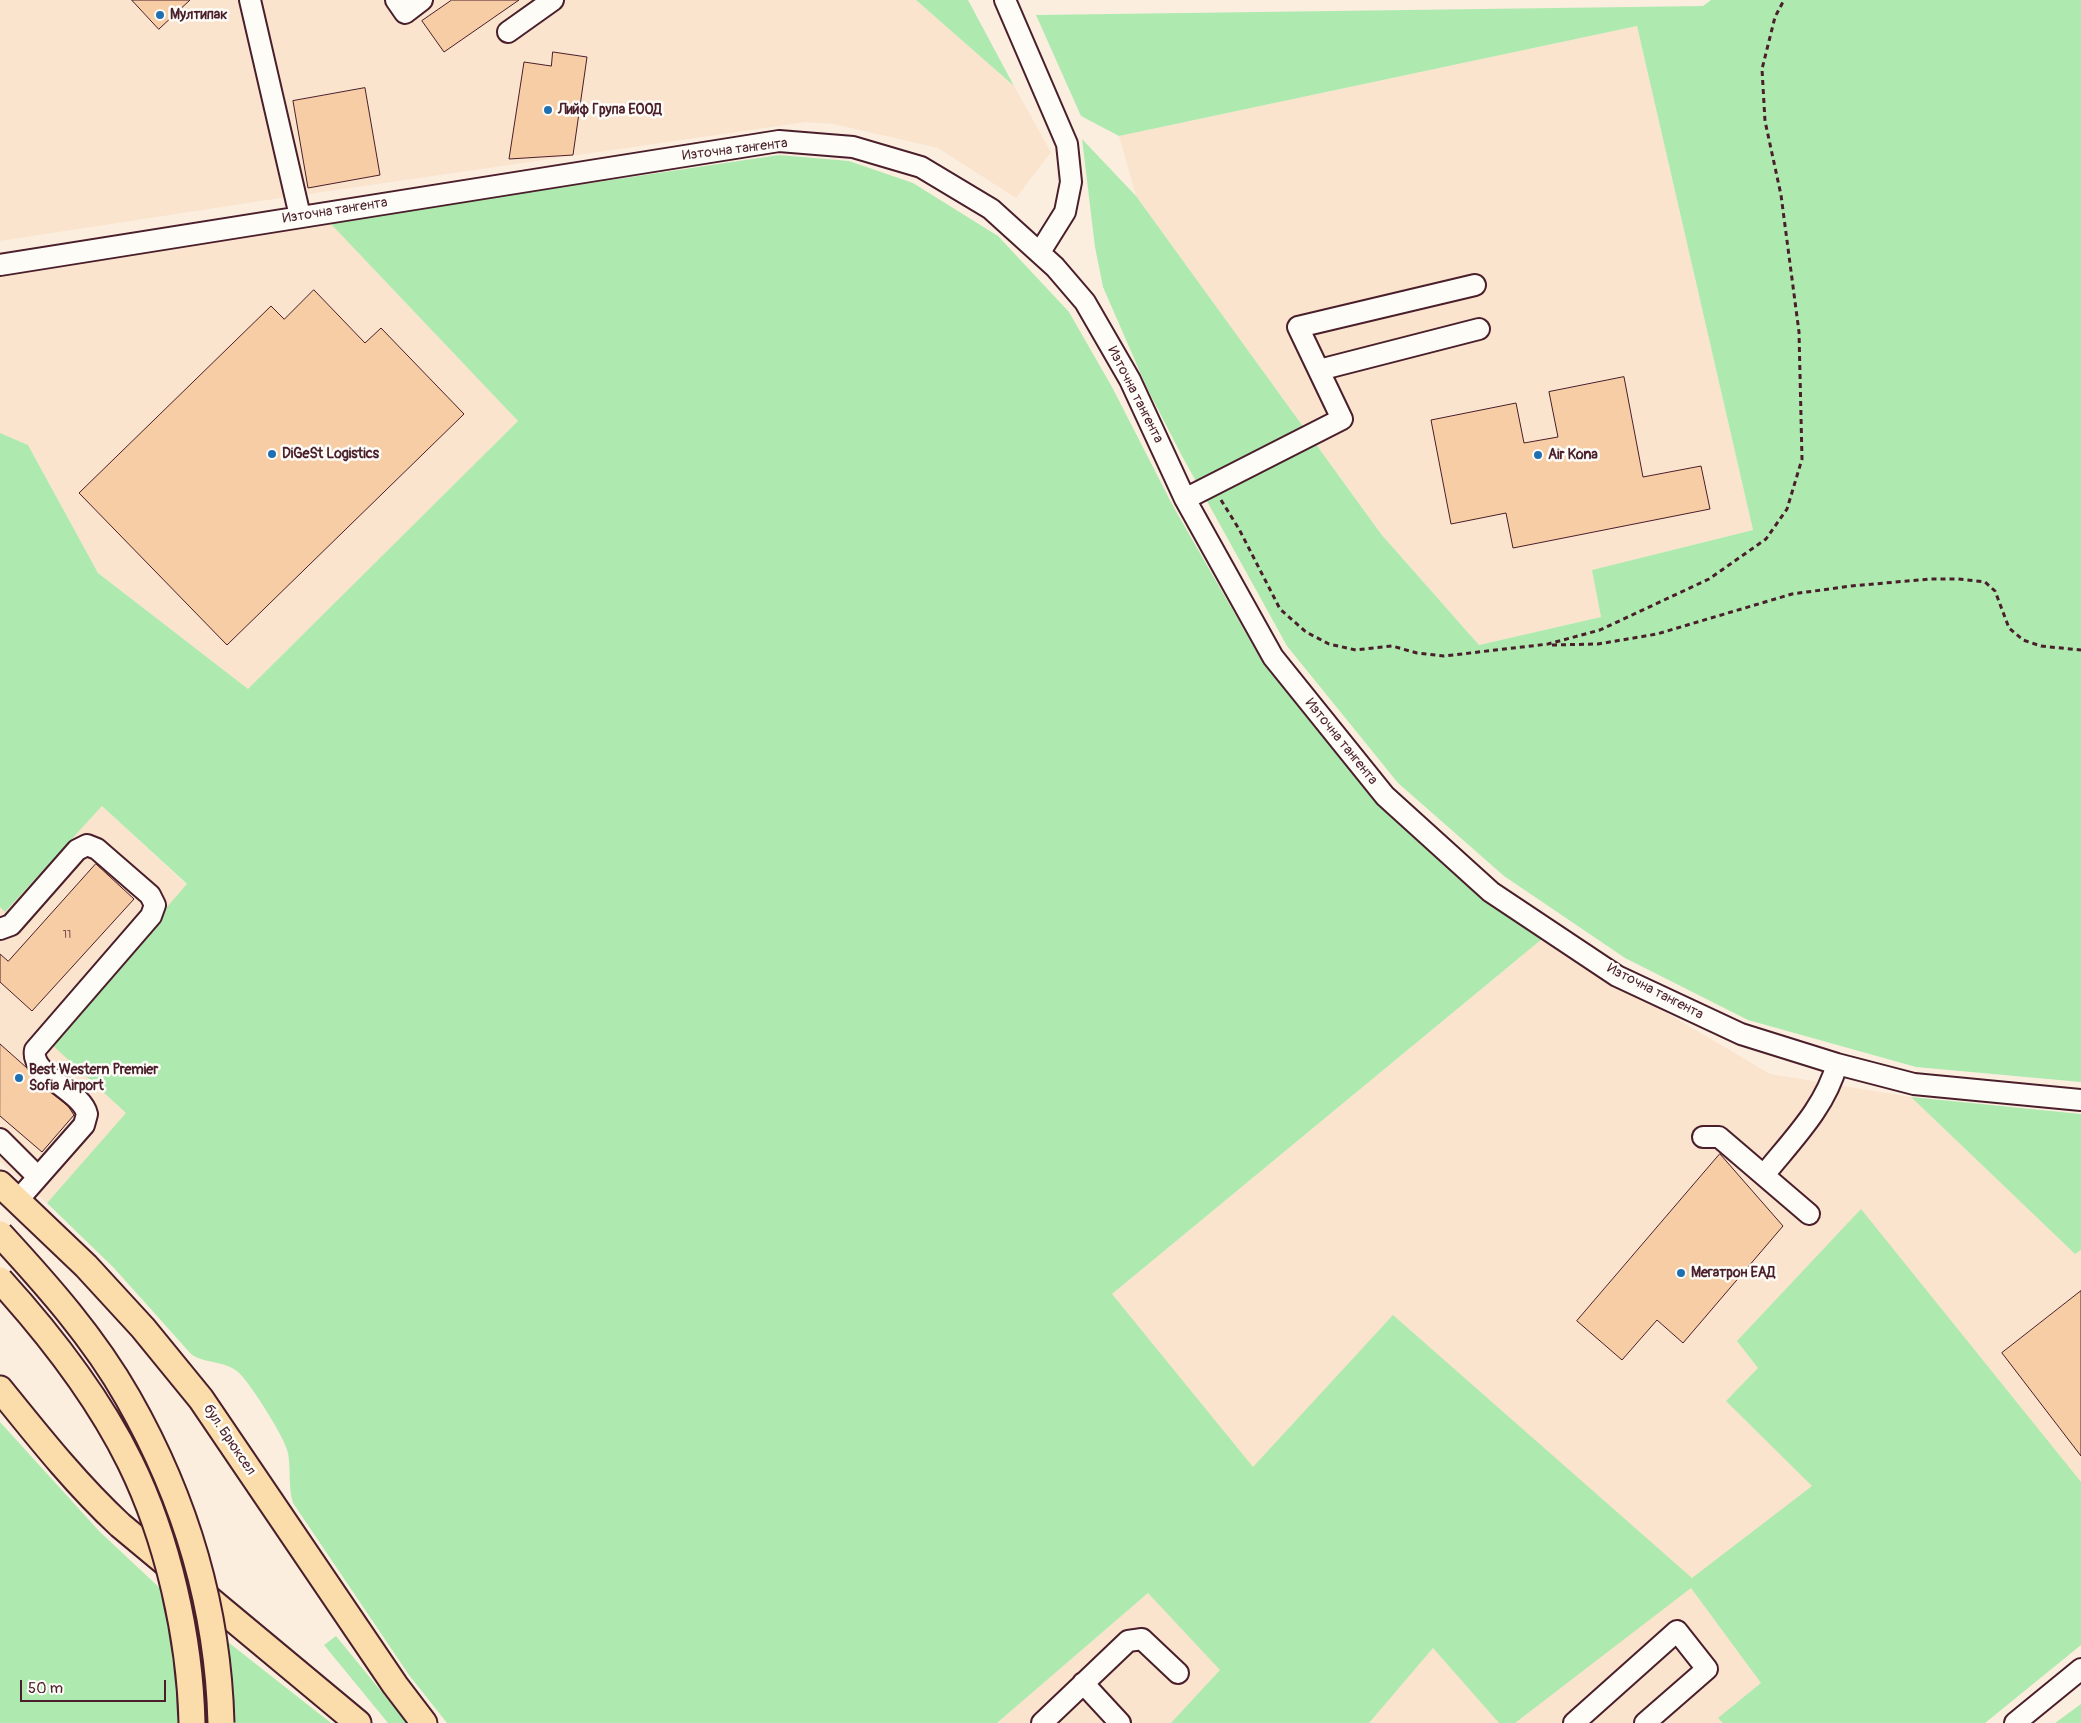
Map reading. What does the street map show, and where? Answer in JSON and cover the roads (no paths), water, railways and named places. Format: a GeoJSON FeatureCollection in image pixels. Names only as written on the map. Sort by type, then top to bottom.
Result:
{"type":"FeatureCollection","features":[{"type":"Feature","properties":{"kind":"main road","name":"бул. Брюксел"},"geometry":{"type":"LineString","coordinates":[[9,1192],[99,1280],[143,1328],[201,1399],[395,1684],[424,1723]]}},
{"type":"Feature","properties":{"kind":"main road"},"geometry":{"type":"LineString","coordinates":[[0,1234],[48,1286],[94,1347],[128,1398],[169,1480],[198,1560],[209,1609],[214,1639],[221,1723]]}},
{"type":"Feature","properties":{"kind":"main road"},"geometry":{"type":"LineString","coordinates":[[0,1280],[26,1308],[71,1365],[104,1417],[142,1488],[169,1570],[180,1622],[191,1696],[192,1723]]}},
{"type":"Feature","properties":{"kind":"main road"},"geometry":{"type":"LineString","coordinates":[[0,1389],[48,1450],[95,1502],[120,1525],[358,1723]]}},
{"type":"Feature","properties":{"kind":"street"},"geometry":{"type":"LineString","coordinates":[[250,0],[300,216]]}},
{"type":"Feature","properties":{"kind":"street"},"geometry":{"type":"LineString","coordinates":[[396,0],[405,13],[422,0]]}},
{"type":"Feature","properties":{"kind":"street"},"geometry":{"type":"LineString","coordinates":[[508,32],[554,0]]}},
{"type":"Feature","properties":{"kind":"street"},"geometry":{"type":"LineString","coordinates":[[1004,0],[1067,144],[1071,182],[1065,212],[1040,252]]}},
{"type":"Feature","properties":{"kind":"street","name":"Източна тангента"},"geometry":{"type":"LineString","coordinates":[[0,265],[300,216],[779,142],[853,147],[921,167],[991,209],[1040,252],[1086,302],[1130,380],[1185,499],[1273,657],[1385,796],[1491,892],[1617,976],[1741,1034],[1837,1064],[1914,1084],[2081,1100]]}},
{"type":"Feature","properties":{"kind":"street"},"geometry":{"type":"LineString","coordinates":[[1185,499],[1342,418],[1298,327],[1475,285]]}},
{"type":"Feature","properties":{"kind":"street"},"geometry":{"type":"LineString","coordinates":[[1319,370],[1478,329]]}},
{"type":"Feature","properties":{"kind":"street"},"geometry":{"type":"LineString","coordinates":[[0,930],[11,925],[77,850],[87,845],[97,849],[150,895],[155,905],[151,916],[35,1050],[34,1056],[39,1066],[83,1104],[88,1114],[84,1125],[38,1177],[9,1192]]}},
{"type":"Feature","properties":{"kind":"street"},"geometry":{"type":"LineString","coordinates":[[1764,1175],[1821,1105],[1832,1084],[1837,1064]]}},
{"type":"Feature","properties":{"kind":"street"},"geometry":{"type":"LineString","coordinates":[[1703,1137],[1719,1137],[1809,1214]]}},
{"type":"Feature","properties":{"kind":"street"},"geometry":{"type":"LineString","coordinates":[[0,1139],[38,1177]]}},
{"type":"Feature","properties":{"kind":"street"},"geometry":{"type":"LineString","coordinates":[[1574,1723],[1677,1631],[1707,1669],[1645,1723]]}},
{"type":"Feature","properties":{"kind":"street"},"geometry":{"type":"LineString","coordinates":[[1042,1723],[1128,1641],[1142,1639],[1178,1673]]}},
{"type":"Feature","properties":{"kind":"street"},"geometry":{"type":"LineString","coordinates":[[2015,1723],[2081,1669]]}},
{"type":"Feature","properties":{"kind":"street"},"geometry":{"type":"LineString","coordinates":[[1083,1683],[1120,1723]]}},
{"type":"Feature","properties":{"kind":"place","name":"Мултипак"},"geometry":{"type":"Point","coordinates":[160,15]}},
{"type":"Feature","properties":{"kind":"place","name":"Лийф Група ЕООД"},"geometry":{"type":"Point","coordinates":[548,110]}},
{"type":"Feature","properties":{"kind":"place","name":"DiGeSt Logistics"},"geometry":{"type":"Point","coordinates":[272,454]}},
{"type":"Feature","properties":{"kind":"place","name":"Air Kona"},"geometry":{"type":"Point","coordinates":[1538,455]}},
{"type":"Feature","properties":{"kind":"place","name":"Best Western Premier Sofia Airport"},"geometry":{"type":"Point","coordinates":[19,1078]}},
{"type":"Feature","properties":{"kind":"place","name":"Мегатрон ЕАД"},"geometry":{"type":"Point","coordinates":[1681,1273]}}]}
